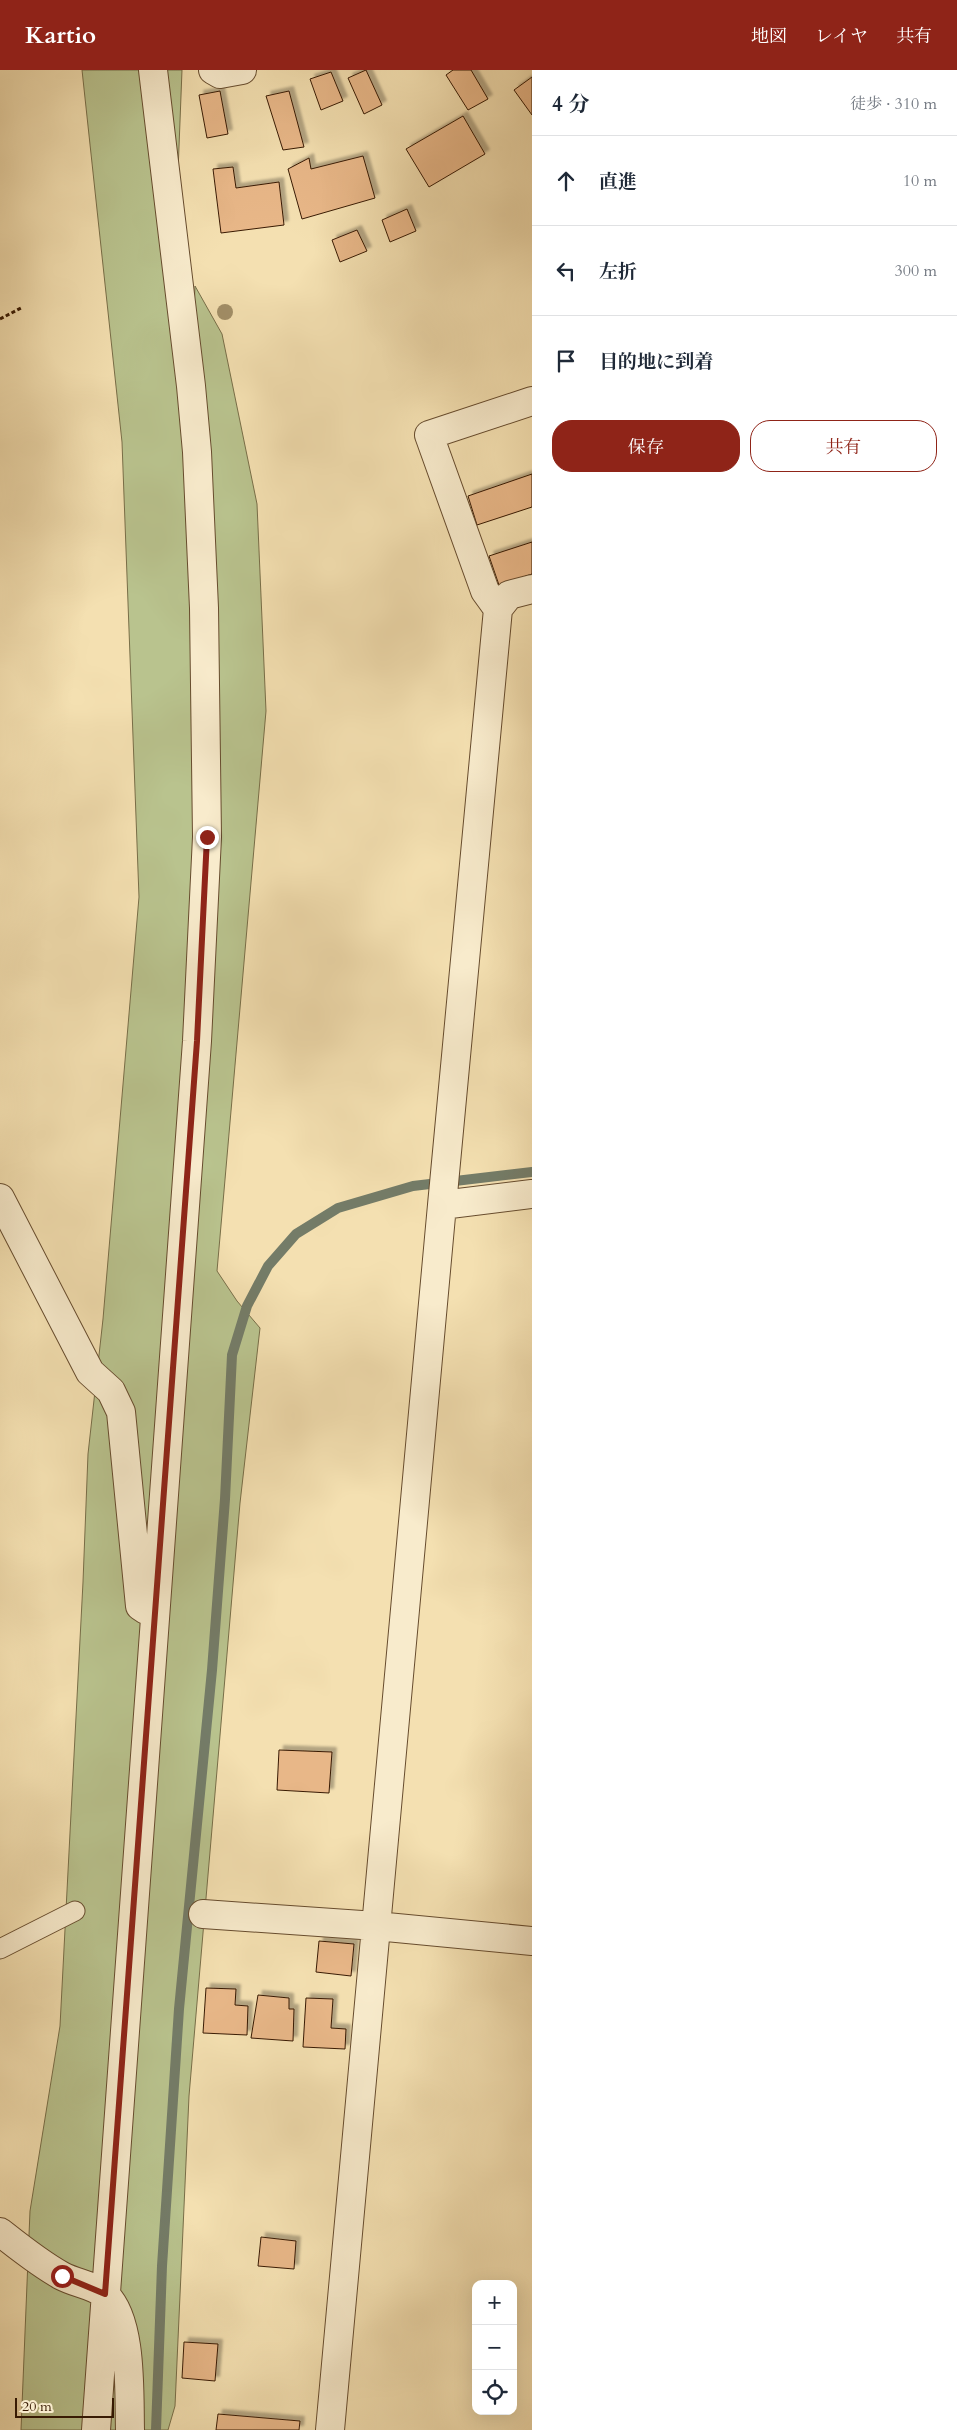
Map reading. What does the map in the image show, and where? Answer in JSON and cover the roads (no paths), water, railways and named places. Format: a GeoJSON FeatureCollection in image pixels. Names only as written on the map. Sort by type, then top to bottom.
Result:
{"type":"FeatureCollection","features":[{"type":"Feature","properties":{"kind":"street"},"geometry":{"type":"LineString","coordinates":[[96,2430],[197,1041],[207,837],[204,608],[197,452],[153,70]]}},
{"type":"Feature","properties":{"kind":"street"},"geometry":{"type":"LineString","coordinates":[[214,70],[220,74],[242,70]]}},
{"type":"Feature","properties":{"kind":"street"},"geometry":{"type":"LineString","coordinates":[[498,608],[485,591],[429,435],[532,401]]}},
{"type":"Feature","properties":{"kind":"street"},"geometry":{"type":"LineString","coordinates":[[330,2430],[498,608],[509,596],[532,589]]}},
{"type":"Feature","properties":{"kind":"street"},"geometry":{"type":"LineString","coordinates":[[442,1205],[532,1194]]}},
{"type":"Feature","properties":{"kind":"street"},"geometry":{"type":"LineString","coordinates":[[0,1198],[90,1372],[111,1391],[121,1412],[140,1606],[154,1615]]}},
{"type":"Feature","properties":{"kind":"street"},"geometry":{"type":"LineString","coordinates":[[203,1914],[376,1926],[532,1941]]}},
{"type":"Feature","properties":{"kind":"street"},"geometry":{"type":"LineString","coordinates":[[0,2232],[62,2276],[105,2294],[121,2320],[126,2342],[129,2368],[130,2430]]}},
{"type":"Feature","properties":{"kind":"lane"},"geometry":{"type":"LineString","coordinates":[[0,1949],[75,1912]]}},
{"type":"Feature","properties":{"kind":"waterway"},"geometry":{"type":"LineString","coordinates":[[156,2430],[162,2266],[179,2009],[212,1670],[225,1499],[232,1355],[247,1306],[268,1266],[296,1234],[338,1208],[413,1186],[532,1172]]}}]}
